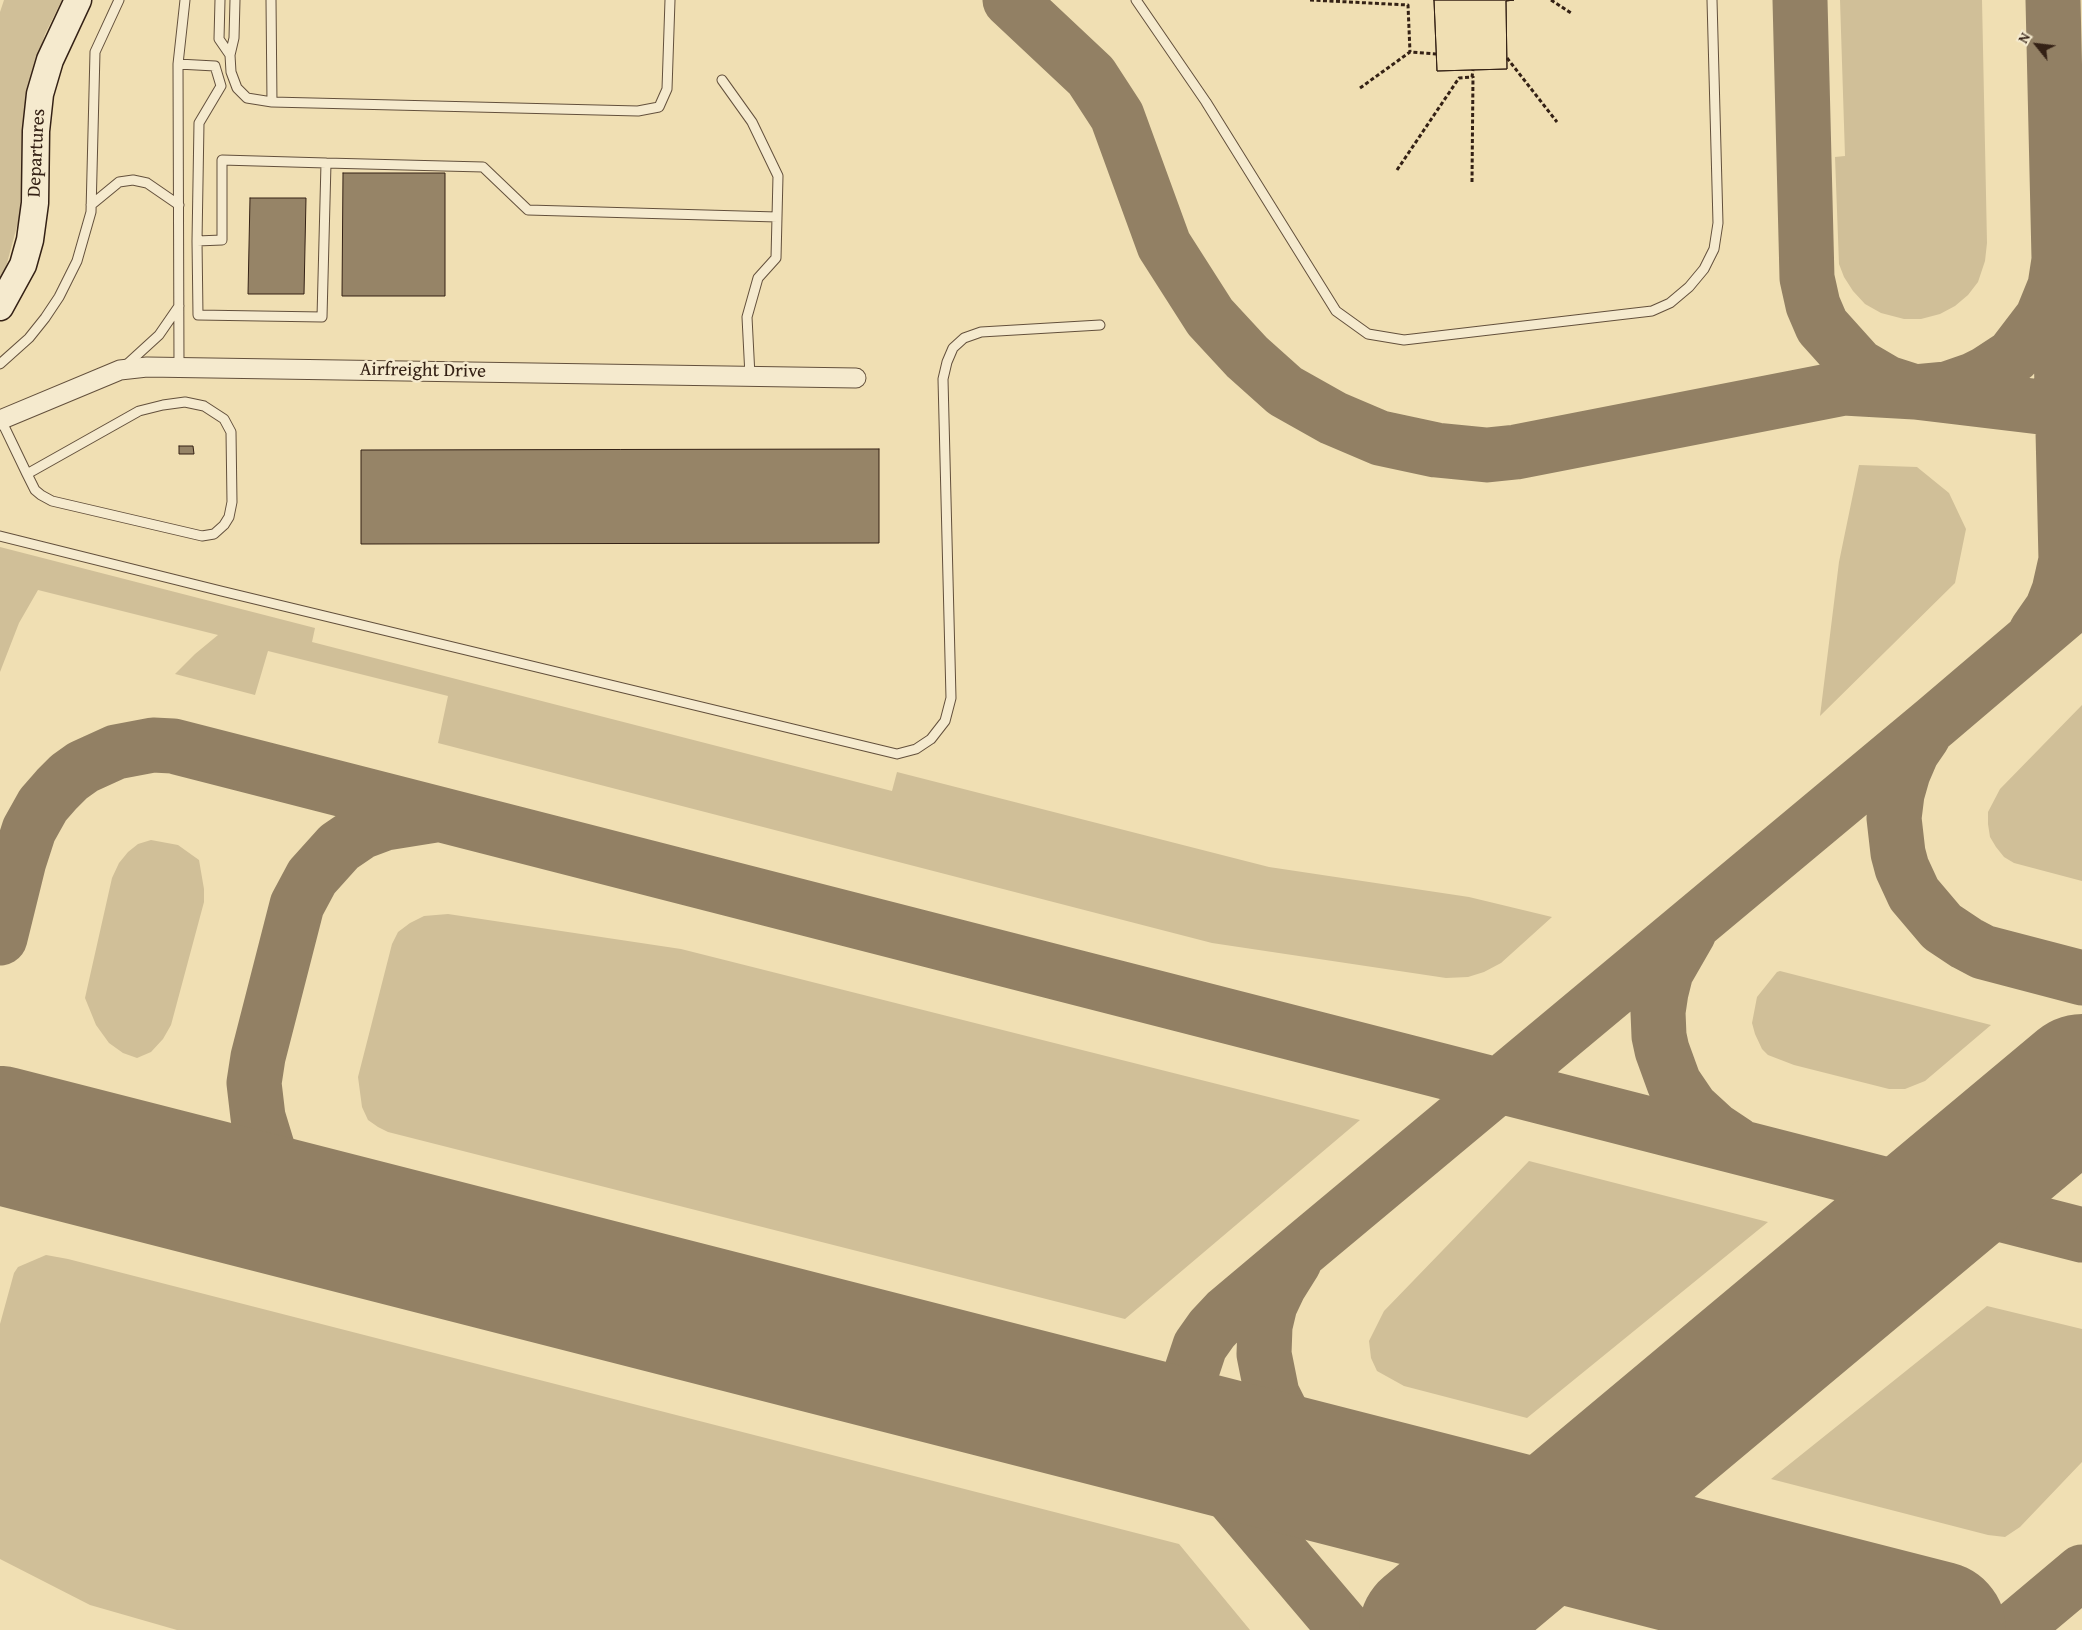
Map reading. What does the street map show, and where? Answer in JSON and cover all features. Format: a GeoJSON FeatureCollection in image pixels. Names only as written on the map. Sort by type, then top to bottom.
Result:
{"type":"FeatureCollection","features":[{"type":"Feature","properties":{"kind":"main road","name":"Departures"},"geometry":{"type":"LineString","coordinates":[[0,307],[23,265],[30,240],[35,203],[36,131],[40,94],[50,60],[78,0]]}},
{"type":"Feature","properties":{"kind":"street","name":"Airfreight Drive"},"geometry":{"type":"LineString","coordinates":[[0,420],[120,370],[147,366],[856,378]]}},
{"type":"Feature","properties":{"kind":"lane"},"geometry":{"type":"LineString","coordinates":[[0,364],[29,338],[59,297],[77,261],[91,205],[95,52],[119,0]]}},
{"type":"Feature","properties":{"kind":"lane"},"geometry":{"type":"LineString","coordinates":[[179,366],[178,64],[185,0]]}},
{"type":"Feature","properties":{"kind":"lane"},"geometry":{"type":"LineString","coordinates":[[220,0],[219,39],[230,55]]}},
{"type":"Feature","properties":{"kind":"lane"},"geometry":{"type":"LineString","coordinates":[[235,0],[234,38],[230,55],[232,72],[237,88],[247,98],[272,102],[638,111],[659,107],[668,89],[670,0]]}},
{"type":"Feature","properties":{"kind":"lane"},"geometry":{"type":"LineString","coordinates":[[271,0],[272,102]]}},
{"type":"Feature","properties":{"kind":"lane"},"geometry":{"type":"LineString","coordinates":[[1136,0],[1206,102],[1336,311],[1368,334],[1404,340],[1652,311],[1670,302],[1689,287],[1704,268],[1714,249],[1718,223],[1712,0]]}},
{"type":"Feature","properties":{"kind":"lane"},"geometry":{"type":"LineString","coordinates":[[178,64],[215,66],[221,86],[199,123],[198,315],[322,317],[326,163]]}},
{"type":"Feature","properties":{"kind":"lane"},"geometry":{"type":"LineString","coordinates":[[722,80],[752,122],[778,176],[776,258],[758,278],[747,317],[750,376]]}},
{"type":"Feature","properties":{"kind":"lane"},"geometry":{"type":"LineString","coordinates":[[198,241],[222,240],[222,160],[483,167],[528,210],[777,217]]}},
{"type":"Feature","properties":{"kind":"lane"},"geometry":{"type":"LineString","coordinates":[[91,205],[119,182],[133,180],[147,183],[178,205]]}},
{"type":"Feature","properties":{"kind":"lane"},"geometry":{"type":"LineString","coordinates":[[120,370],[159,335],[179,306]]}},
{"type":"Feature","properties":{"kind":"lane"},"geometry":{"type":"LineString","coordinates":[[0,536],[221,592],[897,754],[916,749],[931,739],[945,721],[951,698],[943,379],[953,348],[964,338],[981,332],[1100,326]]}},
{"type":"Feature","properties":{"kind":"lane"},"geometry":{"type":"LineString","coordinates":[[0,420],[27,474],[35,490],[52,501],[202,536],[214,534],[224,525],[229,517],[232,502],[231,432],[224,419],[204,406],[185,402],[163,405],[139,410],[27,474]]}},
{"type":"Feature","properties":{"kind":"path"},"geometry":{"type":"LineString","coordinates":[[1310,0],[1408,5],[1410,52]]}},
{"type":"Feature","properties":{"kind":"path"},"geometry":{"type":"LineString","coordinates":[[1551,0],[1571,13]]}},
{"type":"Feature","properties":{"kind":"path"},"geometry":{"type":"LineString","coordinates":[[1360,88],[1410,52],[1436,54]]}},
{"type":"Feature","properties":{"kind":"path"},"geometry":{"type":"LineString","coordinates":[[1507,58],[1557,122]]}},
{"type":"Feature","properties":{"kind":"path"},"geometry":{"type":"LineString","coordinates":[[1397,170],[1459,78],[1472,77],[1473,70],[1472,182]]}},
{"type":"Feature","properties":{"kind":"shaded area"},"geometry":{"type":"Polygon","coordinates":[[[4,0],[62,0],[45,34],[28,88],[23,139],[20,215],[3,278],[0,282],[0,12],[4,0]]]}},
{"type":"Feature","properties":{"kind":"shaded area"},"geometry":{"type":"Polygon","coordinates":[[[1840,0],[1982,0],[1987,243],[1985,261],[1978,282],[1968,295],[1955,306],[1940,314],[1921,319],[1904,319],[1881,313],[1865,304],[1853,291],[1844,277],[1839,264],[1835,157],[1845,156],[1840,0]]]}},
{"type":"Feature","properties":{"kind":"shaded area"},"geometry":{"type":"Polygon","coordinates":[[[1859,465],[1917,467],[1949,493],[1966,529],[1955,583],[1820,716],[1839,562],[1859,465]]]}},
{"type":"Feature","properties":{"kind":"shaded area"},"geometry":{"type":"Polygon","coordinates":[[[0,547],[315,628],[312,642],[892,791],[897,772],[1269,867],[1469,897],[1552,917],[1501,963],[1484,972],[1468,977],[1446,978],[1212,943],[438,743],[448,696],[268,651],[255,695],[175,674],[218,635],[38,590],[19,623],[0,672],[0,547]]]}},
{"type":"Feature","properties":{"kind":"shaded area"},"geometry":{"type":"Polygon","coordinates":[[[2082,705],[2082,881],[2014,863],[2004,857],[1990,837],[1988,812],[2000,789],[2082,705]]]}},
{"type":"Feature","properties":{"kind":"shaded area"},"geometry":{"type":"Polygon","coordinates":[[[151,840],[178,845],[199,860],[204,889],[204,902],[171,1025],[163,1039],[151,1052],[137,1058],[123,1053],[109,1043],[96,1025],[85,998],[112,878],[119,863],[128,852],[138,844],[151,840]]]}},
{"type":"Feature","properties":{"kind":"shaded area"},"geometry":{"type":"Polygon","coordinates":[[[448,914],[681,949],[1360,1120],[1125,1319],[388,1132],[378,1127],[368,1120],[362,1107],[358,1077],[392,944],[398,932],[410,923],[424,916],[448,914]]]}},
{"type":"Feature","properties":{"kind":"shaded area"},"geometry":{"type":"Polygon","coordinates":[[[1780,971],[1991,1025],[1925,1081],[1905,1089],[1889,1089],[1794,1065],[1768,1055],[1762,1049],[1752,1023],[1757,997],[1777,972],[1780,971]]]}},
{"type":"Feature","properties":{"kind":"shaded area"},"geometry":{"type":"Polygon","coordinates":[[[1529,1161],[1768,1222],[1527,1418],[1404,1386],[1377,1371],[1371,1358],[1369,1341],[1384,1311],[1529,1161]]]}},
{"type":"Feature","properties":{"kind":"shaded area"},"geometry":{"type":"Polygon","coordinates":[[[46,1255],[68,1259],[1179,1544],[1250,1630],[177,1630],[90,1605],[0,1559],[0,1324],[14,1273],[18,1267],[46,1255]]]}},
{"type":"Feature","properties":{"kind":"shaded area"},"geometry":{"type":"Polygon","coordinates":[[[1987,1306],[2082,1329],[2082,1462],[2020,1527],[2005,1537],[1988,1535],[1771,1479],[1987,1306]]]}},
{"type":"Feature","properties":{"kind":"building"},"geometry":{"type":"Polygon","coordinates":[[[1434,0],[1514,0],[1506,1],[1507,69],[1437,71],[1434,0]]]}},
{"type":"Feature","properties":{"kind":"building"},"geometry":{"type":"Polygon","coordinates":[[[1434,0],[1514,0],[1506,1],[1507,69],[1437,71],[1434,0]]]}},
{"type":"Feature","properties":{"kind":"building"},"geometry":{"type":"Polygon","coordinates":[[[343,173],[445,173],[445,296],[342,296],[343,173]]]}},
{"type":"Feature","properties":{"kind":"building"},"geometry":{"type":"Polygon","coordinates":[[[250,198],[306,198],[304,294],[248,294],[250,198]]]}},
{"type":"Feature","properties":{"kind":"building"},"geometry":{"type":"Polygon","coordinates":[[[179,446],[193,446],[194,454],[179,454],[179,446]]]}},
{"type":"Feature","properties":{"kind":"building"},"geometry":{"type":"Polygon","coordinates":[[[879,449],[879,543],[361,544],[361,450],[879,449]]]}},
{"type":"Feature","properties":{"kind":"taxiway"},"geometry":{"type":"LineString","coordinates":[[1010,0],[1091,76],[1117,116],[1164,245],[1210,317],[1247,357],[1285,391],[1333,418],[1380,438],[1436,450],[1487,455],[1516,452],[1844,388],[1915,392],[2082,412]]}},
{"type":"Feature","properties":{"kind":"taxiway"},"geometry":{"type":"LineString","coordinates":[[1800,0],[1807,278],[1813,305],[1822,326],[1858,366],[1887,383],[1915,392],[1947,389],[1987,373],[2013,356],[2042,318],[2055,286],[2059,260]]}},
{"type":"Feature","properties":{"kind":"taxiway"},"geometry":{"type":"LineString","coordinates":[[2036,632],[2052,609],[2059,591],[2066,560],[2053,0]]}},
{"type":"Feature","properties":{"kind":"taxiway"},"geometry":{"type":"LineString","coordinates":[[1346,1630],[1211,1471],[1193,1440],[1187,1411],[1188,1382],[1200,1346],[1212,1329],[1227,1313],[1309,1244],[1935,722],[2082,597]]}},
{"type":"Feature","properties":{"kind":"taxiway"},"geometry":{"type":"LineString","coordinates":[[1923,736],[1912,752],[1903,773],[1897,794],[1894,818],[1898,853],[1902,868],[1914,894],[1942,927],[1983,952],[2082,978]]}},
{"type":"Feature","properties":{"kind":"taxiway"},"geometry":{"type":"LineString","coordinates":[[0,938],[19,861],[29,830],[43,805],[57,789],[83,767],[116,752],[153,745],[173,746],[2082,1235]]}},
{"type":"Feature","properties":{"kind":"taxiway"},"geometry":{"type":"LineString","coordinates":[[435,815],[385,823],[361,832],[339,847],[312,877],[297,905],[258,1057],[254,1083],[258,1117],[269,1153],[293,1186],[317,1207],[352,1223],[541,1274]]}},
{"type":"Feature","properties":{"kind":"taxiway"},"geometry":{"type":"LineString","coordinates":[[1689,932],[1666,972],[1661,992],[1658,1012],[1659,1036],[1662,1050],[1674,1083],[1691,1108],[1715,1130],[1736,1144]]}},
{"type":"Feature","properties":{"kind":"taxiway"},"geometry":{"type":"LineString","coordinates":[[1901,1186],[1944,1182],[1965,1174],[2082,1078]]}},
{"type":"Feature","properties":{"kind":"taxiway"},"geometry":{"type":"LineString","coordinates":[[1294,1262],[1270,1305],[1265,1326],[1264,1354],[1272,1394],[1296,1436],[1318,1456],[1348,1475],[1497,1514]]}},
{"type":"Feature","properties":{"kind":"taxiway"},"geometry":{"type":"LineString","coordinates":[[1448,1630],[1452,1622],[1479,1597],[1618,1480]]}},
{"type":"Feature","properties":{"kind":"taxiway"},"geometry":{"type":"LineString","coordinates":[[2013,1630],[2082,1572]]}},
{"type":"Feature","properties":{"kind":"runway"},"geometry":{"type":"LineString","coordinates":[[1428,1630],[2082,1083]]}},
{"type":"Feature","properties":{"kind":"runway"},"geometry":{"type":"LineString","coordinates":[[0,1135],[1937,1630]]}}]}
